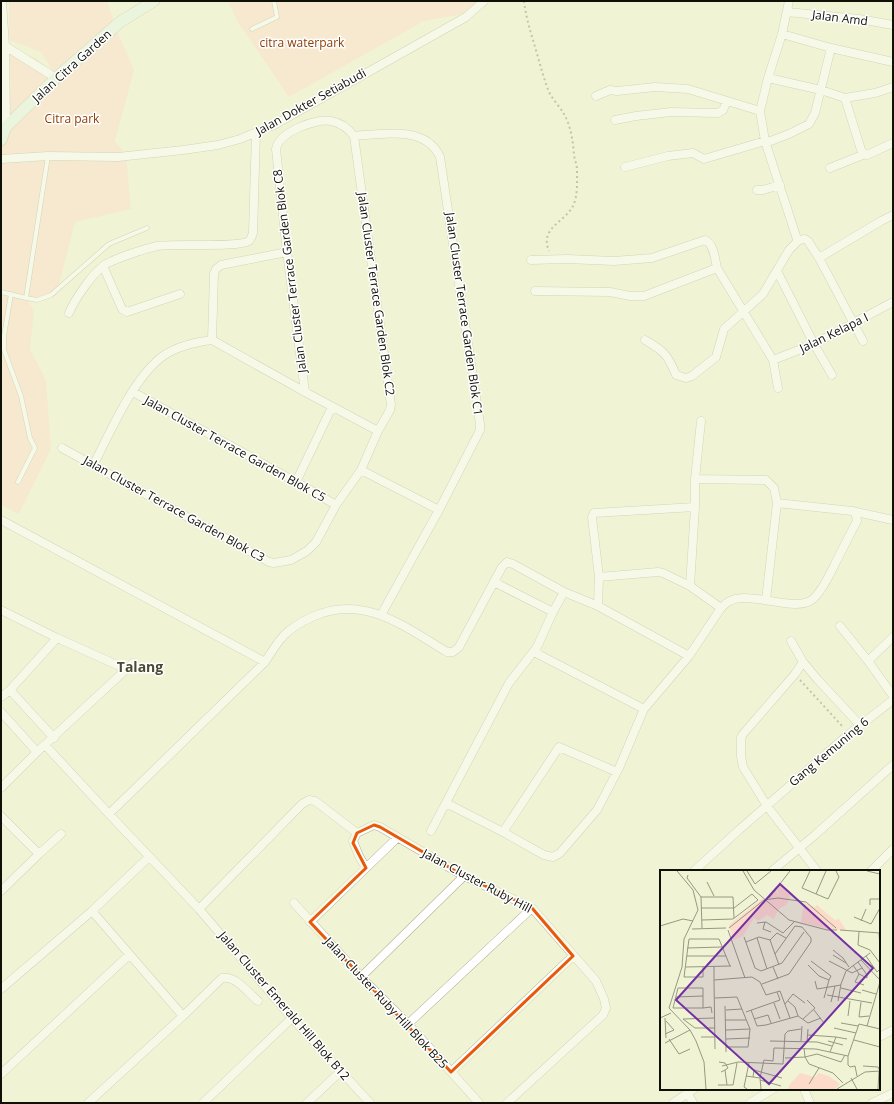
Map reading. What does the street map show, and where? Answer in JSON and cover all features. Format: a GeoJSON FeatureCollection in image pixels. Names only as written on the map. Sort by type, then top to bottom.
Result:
{"type":"FeatureCollection","features":[{"type":"Feature","properties":{"kind":"street"},"geometry":{"type":"LineString","coordinates":[[2,1],[5,46],[6,127]]}},
{"type":"Feature","properties":{"kind":"street","name":"Jalan Citra Garden"},"geometry":{"type":"LineString","coordinates":[[1,140],[6,127],[56,78],[120,22],[154,1]]}},
{"type":"Feature","properties":{"kind":"street","name":"Jalan Dokter Setiabudi"},"geometry":{"type":"LineString","coordinates":[[1,159],[48,156],[118,157],[218,145],[256,133],[274,125],[466,17],[484,1]]}},
{"type":"Feature","properties":{"kind":"street"},"geometry":{"type":"LineString","coordinates":[[789,1],[782,34],[768,78],[760,111],[765,141],[797,239],[799,240]]}},
{"type":"Feature","properties":{"kind":"street","name":"Jalan Amd"},"geometry":{"type":"LineString","coordinates":[[787,12],[859,19],[893,25]]}},
{"type":"Feature","properties":{"kind":"street"},"geometry":{"type":"LineString","coordinates":[[782,34],[831,48],[893,62]]}},
{"type":"Feature","properties":{"kind":"street"},"geometry":{"type":"LineString","coordinates":[[5,46],[56,78]]}},
{"type":"Feature","properties":{"kind":"street"},"geometry":{"type":"LineString","coordinates":[[625,167],[668,156],[693,153],[704,158],[765,141],[768,142],[809,124],[815,113],[831,48]]}},
{"type":"Feature","properties":{"kind":"street"},"geometry":{"type":"LineString","coordinates":[[768,78],[821,90],[845,98],[875,93],[893,87]]}},
{"type":"Feature","properties":{"kind":"street"},"geometry":{"type":"LineString","coordinates":[[596,96],[610,90],[617,91],[655,87],[676,88],[700,91],[760,111]]}},
{"type":"Feature","properties":{"kind":"street"},"geometry":{"type":"LineString","coordinates":[[845,98],[861,151],[865,154]]}},
{"type":"Feature","properties":{"kind":"street"},"geometry":{"type":"LineString","coordinates":[[615,120],[671,112],[718,113],[723,110],[727,101]]}},
{"type":"Feature","properties":{"kind":"street","name":"Jalan Cluster Terrace Garden Blok C8"},"geometry":{"type":"LineString","coordinates":[[305,392],[287,252],[276,149],[278,143],[287,134],[312,122],[324,120],[342,125],[354,136]]}},
{"type":"Feature","properties":{"kind":"street"},"geometry":{"type":"LineString","coordinates":[[69,313],[73,302],[103,266],[130,254],[157,246],[232,244],[250,240],[253,233],[256,133]]}},
{"type":"Feature","properties":{"kind":"street","name":"Jalan Cluster Terrace Garden Blok C1"},"geometry":{"type":"LineString","coordinates":[[354,136],[406,134],[422,138],[438,150],[480,424],[480,430],[439,510],[381,615]]}},
{"type":"Feature","properties":{"kind":"street","name":"Jalan Cluster Terrace Garden Blok C2"},"geometry":{"type":"LineString","coordinates":[[354,136],[391,402],[390,410],[378,431],[361,470]]}},
{"type":"Feature","properties":{"kind":"street"},"geometry":{"type":"LineString","coordinates":[[830,168],[865,154],[868,155],[893,143]]}},
{"type":"Feature","properties":{"kind":"street"},"geometry":{"type":"LineString","coordinates":[[757,190],[763,190],[780,185]]}},
{"type":"Feature","properties":{"kind":"street"},"geometry":{"type":"LineString","coordinates":[[819,258],[893,215]]}},
{"type":"Feature","properties":{"kind":"street"},"geometry":{"type":"LineString","coordinates":[[645,340],[666,355],[670,360],[676,375],[686,378],[692,376],[716,357],[724,329],[763,294],[789,250],[799,240],[805,239],[808,241],[819,258],[864,341]]}},
{"type":"Feature","properties":{"kind":"street"},"geometry":{"type":"LineString","coordinates":[[531,260],[553,259],[614,261],[652,258],[705,240],[708,241],[715,258],[717,268],[773,360],[778,388]]}},
{"type":"Feature","properties":{"kind":"street"},"geometry":{"type":"LineString","coordinates":[[212,340],[214,274],[216,269],[221,265],[287,252]]}},
{"type":"Feature","properties":{"kind":"street"},"geometry":{"type":"LineString","coordinates":[[103,266],[124,311],[128,312],[180,294]]}},
{"type":"Feature","properties":{"kind":"street"},"geometry":{"type":"LineString","coordinates":[[535,291],[610,292],[630,296],[644,296],[717,268]]}},
{"type":"Feature","properties":{"kind":"street"},"geometry":{"type":"LineString","coordinates":[[777,271],[814,344],[832,375]]}},
{"type":"Feature","properties":{"kind":"street","name":"Jalan Kelapa I"},"geometry":{"type":"LineString","coordinates":[[773,360],[814,344],[893,302]]}},
{"type":"Feature","properties":{"kind":"street"},"geometry":{"type":"LineString","coordinates":[[94,464],[133,392],[144,375],[162,356],[177,348],[212,340],[378,431]]}},
{"type":"Feature","properties":{"kind":"street","name":"Jalan Cluster Terrace Garden Blok C5"},"geometry":{"type":"LineString","coordinates":[[133,392],[336,505]]}},
{"type":"Feature","properties":{"kind":"street"},"geometry":{"type":"LineString","coordinates":[[296,482],[332,407]]}},
{"type":"Feature","properties":{"kind":"street"},"geometry":{"type":"LineString","coordinates":[[690,586],[695,507],[695,479],[701,421]]}},
{"type":"Feature","properties":{"kind":"street","name":"Jalan Cluster Terrace Garden Blok C3"},"geometry":{"type":"LineString","coordinates":[[62,448],[94,464],[269,562],[274,563],[291,560],[316,542],[336,505],[361,470]]}},
{"type":"Feature","properties":{"kind":"street"},"geometry":{"type":"LineString","coordinates":[[361,470],[439,510]]}},
{"type":"Feature","properties":{"kind":"street"},"geometry":{"type":"LineString","coordinates":[[695,479],[766,480],[774,488],[777,503],[766,600]]}},
{"type":"Feature","properties":{"kind":"street"},"geometry":{"type":"LineString","coordinates":[[777,503],[854,512],[893,520]]}},
{"type":"Feature","properties":{"kind":"street"},"geometry":{"type":"LineString","coordinates":[[598,606],[599,577],[592,517],[593,514],[596,512],[695,507]]}},
{"type":"Feature","properties":{"kind":"street"},"geometry":{"type":"LineString","coordinates":[[446,803],[544,855],[553,857],[560,853],[597,810],[617,772],[644,709],[688,656],[721,608],[728,602],[739,598],[791,604],[802,603],[813,599],[824,584],[858,521],[854,512]]}},
{"type":"Feature","properties":{"kind":"street"},"geometry":{"type":"LineString","coordinates":[[1,520],[265,662]]}},
{"type":"Feature","properties":{"kind":"street"},"geometry":{"type":"LineString","coordinates":[[109,814],[265,662],[279,640],[288,630],[296,624],[326,611],[347,608],[364,609],[397,623],[447,652],[453,652],[459,647],[504,564],[510,562],[564,592],[598,606],[688,656]]}},
{"type":"Feature","properties":{"kind":"street"},"geometry":{"type":"LineString","coordinates":[[599,577],[658,572],[677,579],[690,586],[721,608]]}},
{"type":"Feature","properties":{"kind":"street"},"geometry":{"type":"LineString","coordinates":[[494,582],[553,612]]}},
{"type":"Feature","properties":{"kind":"street"},"geometry":{"type":"LineString","coordinates":[[431,831],[509,683],[534,652],[564,592]]}},
{"type":"Feature","properties":{"kind":"street"},"geometry":{"type":"LineString","coordinates":[[1,610],[57,638],[126,669]]}},
{"type":"Feature","properties":{"kind":"street"},"geometry":{"type":"LineString","coordinates":[[840,626],[893,696]]}},
{"type":"Feature","properties":{"kind":"street"},"geometry":{"type":"LineString","coordinates":[[868,661],[893,637]]}},
{"type":"Feature","properties":{"kind":"street"},"geometry":{"type":"LineString","coordinates":[[1,697],[10,690],[57,638]]}},
{"type":"Feature","properties":{"kind":"street"},"geometry":{"type":"LineString","coordinates":[[791,641],[803,662],[860,725]]}},
{"type":"Feature","properties":{"kind":"street"},"geometry":{"type":"LineString","coordinates":[[534,652],[644,709]]}},
{"type":"Feature","properties":{"kind":"street"},"geometry":{"type":"LineString","coordinates":[[803,662],[795,674],[743,734],[741,738],[742,764],[767,806],[816,870]]}},
{"type":"Feature","properties":{"kind":"street"},"geometry":{"type":"LineString","coordinates":[[1,788],[37,752],[54,738],[133,663]]}},
{"type":"Feature","properties":{"kind":"street"},"geometry":{"type":"LineString","coordinates":[[10,690],[54,738]]}},
{"type":"Feature","properties":{"kind":"street","name":"Gang Kemuning 6"},"geometry":{"type":"LineString","coordinates":[[695,870],[849,734],[893,700]]}},
{"type":"Feature","properties":{"kind":"street"},"geometry":{"type":"LineString","coordinates":[[1,712],[37,752]]}},
{"type":"Feature","properties":{"kind":"street","name":"Jalan Cluster Emerald Hill Blok B12"},"geometry":{"type":"LineString","coordinates":[[45,745],[149,857],[199,908],[292,1018],[370,1103]]}},
{"type":"Feature","properties":{"kind":"street"},"geometry":{"type":"LineString","coordinates":[[503,832],[558,748],[560,747],[617,772]]}},
{"type":"Feature","properties":{"kind":"street"},"geometry":{"type":"LineString","coordinates":[[773,870],[893,765]]}},
{"type":"Feature","properties":{"kind":"street"},"geometry":{"type":"LineString","coordinates":[[199,908],[302,804],[309,800],[315,801],[357,833],[353,843],[366,868]]}},
{"type":"Feature","properties":{"kind":"street"},"geometry":{"type":"LineString","coordinates":[[1,816],[39,854]]}},
{"type":"Feature","properties":{"kind":"street","name":"Jalan Cluster Ruby Hill"},"geometry":{"type":"LineString","coordinates":[[357,833],[374,825],[380,827],[464,876],[532,908],[596,981],[604,999],[606,1008],[604,1015],[507,1103]]}},
{"type":"Feature","properties":{"kind":"street"},"geometry":{"type":"LineString","coordinates":[[1,891],[61,834]]}},
{"type":"Feature","properties":{"kind":"street"},"geometry":{"type":"LineString","coordinates":[[310,922],[398,838]]}},
{"type":"Feature","properties":{"kind":"street"},"geometry":{"type":"LineString","coordinates":[[872,870],[893,849]]}},
{"type":"Feature","properties":{"kind":"street"},"geometry":{"type":"LineString","coordinates":[[1,989],[92,912],[149,857]]}},
{"type":"Feature","properties":{"kind":"street"},"geometry":{"type":"LineString","coordinates":[[361,977],[464,876]]}},
{"type":"Feature","properties":{"kind":"street","name":"Jalan Cluster Ruby Hill Blok B25"},"geometry":{"type":"LineString","coordinates":[[294,903],[361,977],[408,1024],[478,1103]]}},
{"type":"Feature","properties":{"kind":"street"},"geometry":{"type":"LineString","coordinates":[[408,1024],[532,908]]}},
{"type":"Feature","properties":{"kind":"street"},"geometry":{"type":"LineString","coordinates":[[92,912],[183,1016]]}},
{"type":"Feature","properties":{"kind":"street"},"geometry":{"type":"LineString","coordinates":[[1,1074],[130,956]]}},
{"type":"Feature","properties":{"kind":"street"},"geometry":{"type":"LineString","coordinates":[[451,1072],[573,956]]}},
{"type":"Feature","properties":{"kind":"street"},"geometry":{"type":"LineString","coordinates":[[88,1103],[222,978],[228,977],[234,979],[258,1001]]}},
{"type":"Feature","properties":{"kind":"street"},"geometry":{"type":"LineString","coordinates":[[203,1103],[292,1018]]}},
{"type":"Feature","properties":{"kind":"street"},"geometry":{"type":"LineString","coordinates":[[880,1036],[893,1030]]}},
{"type":"Feature","properties":{"kind":"street"},"geometry":{"type":"LineString","coordinates":[[307,1103],[341,1071]]}},
{"type":"Feature","properties":{"kind":"street"},"geometry":{"type":"LineString","coordinates":[[750,1103],[771,1090]]}},
{"type":"Feature","properties":{"kind":"street"},"geometry":{"type":"LineString","coordinates":[[804,1090],[810,1103]]}},
{"type":"Feature","properties":{"kind":"street"},"geometry":{"type":"LineString","coordinates":[[673,1103],[691,1092],[693,1103]]}},
{"type":"Feature","properties":{"kind":"street"},"geometry":{"type":"LineString","coordinates":[[872,1103],[893,1093]]}},
{"type":"Feature","properties":{"kind":"lane"},"geometry":{"type":"LineString","coordinates":[[252,29],[277,17],[274,1]]}},
{"type":"Feature","properties":{"kind":"lane"},"geometry":{"type":"LineString","coordinates":[[26,298],[48,156]]}},
{"type":"Feature","properties":{"kind":"lane"},"geometry":{"type":"LineString","coordinates":[[1,292],[37,300],[51,295],[109,244],[147,228]]}},
{"type":"Feature","properties":{"kind":"lane"},"geometry":{"type":"LineString","coordinates":[[11,294],[4,336],[4,350],[21,396],[30,438],[35,448],[18,482]]}},
{"type":"Feature","properties":{"kind":"path"},"geometry":{"type":"LineString","coordinates":[[524,1],[526,16],[543,75],[550,93],[565,116],[570,129],[577,169],[577,193],[573,207],[552,228],[547,238],[546,244],[553,259]]}},
{"type":"Feature","properties":{"kind":"path"},"geometry":{"type":"LineString","coordinates":[[795,674],[849,734]]}},
{"type":"Feature","properties":{"kind":"highlighted area"},"geometry":{"type":"Polygon","coordinates":[[[374,825],[380,827],[464,876],[532,908],[573,956],[451,1072],[310,922],[366,868],[353,843],[357,833],[374,825]]]}},
{"type":"Feature","properties":{"kind":"green space","name":"Citra park"},"geometry":{"type":"Polygon","coordinates":[[[9,1],[107,1],[116,28],[134,70],[115,141],[126,155],[131,209],[75,222],[56,296],[39,302],[26,297],[34,311],[30,349],[46,380],[51,449],[19,514],[1,505],[1,138],[6,127],[1,47],[36,58],[54,74],[41,52],[9,40],[9,1]]]}},
{"type":"Feature","properties":{"kind":"green space","name":"citra waterpark"},"geometry":{"type":"Polygon","coordinates":[[[228,1],[478,1],[463,14],[424,21],[289,97],[237,21],[228,1]]]}},
{"type":"Feature","properties":{"kind":"district","name":"Talang"},"geometry":{"type":"Point","coordinates":[140,667]}}]}
